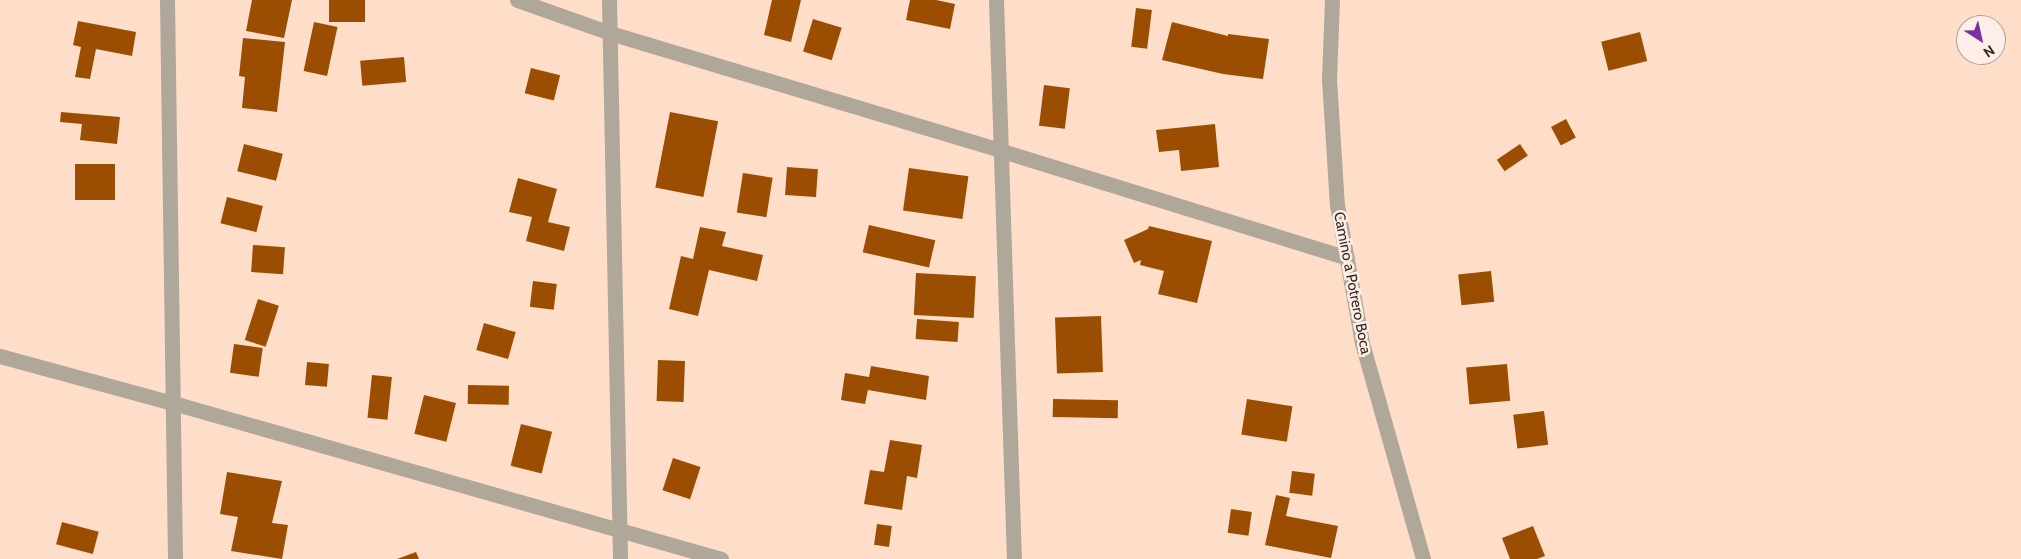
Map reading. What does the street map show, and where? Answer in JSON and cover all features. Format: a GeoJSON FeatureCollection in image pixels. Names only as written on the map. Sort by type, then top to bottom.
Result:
{"type":"FeatureCollection","features":[{"type":"Feature","properties":{"kind":"street"},"geometry":{"type":"LineString","coordinates":[[168,0],[175,559]]}},
{"type":"Feature","properties":{"kind":"street"},"geometry":{"type":"LineString","coordinates":[[517,0],[610,33],[999,150],[1347,258]]}},
{"type":"Feature","properties":{"kind":"street"},"geometry":{"type":"LineString","coordinates":[[609,0],[620,559]]}},
{"type":"Feature","properties":{"kind":"street"},"geometry":{"type":"LineString","coordinates":[[996,0],[999,150],[1014,559]]}},
{"type":"Feature","properties":{"kind":"street","name":"Camino a Potrero Boca"},"geometry":{"type":"LineString","coordinates":[[1332,0],[1329,79],[1337,205],[1362,343],[1423,559]]}},
{"type":"Feature","properties":{"kind":"street"},"geometry":{"type":"LineString","coordinates":[[0,356],[173,403],[721,559]]}},
{"type":"Feature","properties":{"kind":"building"},"geometry":{"type":"Polygon","coordinates":[[[252,0],[292,0],[284,38],[246,31],[252,0]]]}},
{"type":"Feature","properties":{"kind":"building"},"geometry":{"type":"Polygon","coordinates":[[[329,0],[365,0],[365,22],[329,22],[329,0]]]}},
{"type":"Feature","properties":{"kind":"building"},"geometry":{"type":"Polygon","coordinates":[[[772,0],[801,0],[791,42],[764,35],[772,0]]]}},
{"type":"Feature","properties":{"kind":"building"},"geometry":{"type":"Polygon","coordinates":[[[910,0],[936,0],[955,4],[950,29],[906,20],[910,0]]]}},
{"type":"Feature","properties":{"kind":"building"},"geometry":{"type":"Polygon","coordinates":[[[1136,8],[1152,10],[1147,49],[1131,47],[1136,8]]]}},
{"type":"Feature","properties":{"kind":"building"},"geometry":{"type":"Polygon","coordinates":[[[813,19],[842,28],[832,60],[803,52],[813,19]]]}},
{"type":"Feature","properties":{"kind":"building"},"geometry":{"type":"Polygon","coordinates":[[[78,21],[136,32],[132,56],[96,49],[90,79],[75,77],[81,47],[73,45],[78,21]]]}},
{"type":"Feature","properties":{"kind":"building"},"geometry":{"type":"Polygon","coordinates":[[[314,22],[337,27],[327,76],[304,71],[314,22]]]}},
{"type":"Feature","properties":{"kind":"building"},"geometry":{"type":"Polygon","coordinates":[[[1172,22],[1228,36],[1228,34],[1269,39],[1263,79],[1223,74],[1162,60],[1172,22]]]}},
{"type":"Feature","properties":{"kind":"building"},"geometry":{"type":"Polygon","coordinates":[[[1640,32],[1647,61],[1608,71],[1601,42],[1640,32]]]}},
{"type":"Feature","properties":{"kind":"building"},"geometry":{"type":"Polygon","coordinates":[[[243,38],[285,42],[277,112],[242,108],[245,77],[239,76],[243,38]]]}},
{"type":"Feature","properties":{"kind":"building"},"geometry":{"type":"Polygon","coordinates":[[[404,57],[406,82],[362,86],[360,61],[404,57]]]}},
{"type":"Feature","properties":{"kind":"building"},"geometry":{"type":"Polygon","coordinates":[[[531,68],[560,75],[554,100],[525,93],[531,68]]]}},
{"type":"Feature","properties":{"kind":"building"},"geometry":{"type":"Polygon","coordinates":[[[1044,85],[1070,88],[1065,129],[1039,126],[1044,85]]]}},
{"type":"Feature","properties":{"kind":"building"},"geometry":{"type":"Polygon","coordinates":[[[61,112],[120,117],[117,144],[80,140],[82,124],[60,122],[61,112]]]}},
{"type":"Feature","properties":{"kind":"building"},"geometry":{"type":"Polygon","coordinates":[[[670,112],[718,121],[703,197],[655,188],[670,112]]]}},
{"type":"Feature","properties":{"kind":"building"},"geometry":{"type":"Polygon","coordinates":[[[1566,119],[1576,138],[1561,146],[1551,127],[1566,119]]]}},
{"type":"Feature","properties":{"kind":"building"},"geometry":{"type":"Polygon","coordinates":[[[1215,124],[1219,167],[1181,171],[1179,150],[1159,152],[1156,130],[1215,124]]]}},
{"type":"Feature","properties":{"kind":"building"},"geometry":{"type":"Polygon","coordinates":[[[244,144],[283,154],[276,181],[237,171],[244,144]]]}},
{"type":"Feature","properties":{"kind":"building"},"geometry":{"type":"Polygon","coordinates":[[[1520,144],[1528,156],[1505,171],[1497,160],[1520,144]]]}},
{"type":"Feature","properties":{"kind":"building"},"geometry":{"type":"Polygon","coordinates":[[[75,164],[115,164],[115,200],[75,200],[75,164]]]}},
{"type":"Feature","properties":{"kind":"building"},"geometry":{"type":"Polygon","coordinates":[[[787,167],[818,169],[816,197],[785,195],[787,167]]]}},
{"type":"Feature","properties":{"kind":"building"},"geometry":{"type":"Polygon","coordinates":[[[909,168],[968,176],[962,219],[903,211],[909,168]]]}},
{"type":"Feature","properties":{"kind":"building"},"geometry":{"type":"Polygon","coordinates":[[[743,173],[773,178],[766,217],[737,213],[743,173]]]}},
{"type":"Feature","properties":{"kind":"building"},"geometry":{"type":"Polygon","coordinates":[[[518,178],[557,189],[548,222],[570,227],[564,251],[526,241],[532,217],[509,212],[518,178]]]}},
{"type":"Feature","properties":{"kind":"building"},"geometry":{"type":"Polygon","coordinates":[[[227,197],[263,206],[256,232],[220,223],[227,197]]]}},
{"type":"Feature","properties":{"kind":"building"},"geometry":{"type":"Polygon","coordinates":[[[869,225],[935,240],[929,268],[863,252],[869,225]]]}},
{"type":"Feature","properties":{"kind":"building"},"geometry":{"type":"Polygon","coordinates":[[[1149,226],[1212,241],[1197,303],[1158,294],[1164,271],[1140,265],[1141,260],[1134,263],[1124,240],[1148,229],[1149,226]]]}},
{"type":"Feature","properties":{"kind":"building"},"geometry":{"type":"Polygon","coordinates":[[[700,227],[726,232],[722,246],[763,255],[757,281],[709,270],[698,316],[669,309],[681,256],[693,259],[700,227]]]}},
{"type":"Feature","properties":{"kind":"building"},"geometry":{"type":"Polygon","coordinates":[[[253,245],[285,247],[283,274],[251,272],[253,245]]]}},
{"type":"Feature","properties":{"kind":"building"},"geometry":{"type":"Polygon","coordinates":[[[1491,271],[1494,302],[1461,305],[1458,274],[1491,271]]]}},
{"type":"Feature","properties":{"kind":"building"},"geometry":{"type":"Polygon","coordinates":[[[916,273],[976,276],[974,318],[914,315],[916,273]]]}},
{"type":"Feature","properties":{"kind":"building"},"geometry":{"type":"Polygon","coordinates":[[[533,281],[557,284],[554,310],[530,307],[533,281]]]}},
{"type":"Feature","properties":{"kind":"building"},"geometry":{"type":"Polygon","coordinates":[[[258,299],[279,306],[266,347],[245,340],[258,299]]]}},
{"type":"Feature","properties":{"kind":"building"},"geometry":{"type":"Polygon","coordinates":[[[1101,316],[1103,372],[1057,374],[1055,318],[1101,316]]]}},
{"type":"Feature","properties":{"kind":"building"},"geometry":{"type":"Polygon","coordinates":[[[917,319],[959,322],[958,342],[916,339],[917,319]]]}},
{"type":"Feature","properties":{"kind":"building"},"geometry":{"type":"Polygon","coordinates":[[[484,323],[516,332],[508,359],[476,350],[484,323]]]}},
{"type":"Feature","properties":{"kind":"building"},"geometry":{"type":"Polygon","coordinates":[[[234,344],[263,348],[259,377],[230,373],[234,344]]]}},
{"type":"Feature","properties":{"kind":"building"},"geometry":{"type":"Polygon","coordinates":[[[658,360],[685,361],[684,402],[657,401],[658,360]]]}},
{"type":"Feature","properties":{"kind":"building"},"geometry":{"type":"Polygon","coordinates":[[[307,362],[329,364],[327,387],[305,385],[307,362]]]}},
{"type":"Feature","properties":{"kind":"building"},"geometry":{"type":"Polygon","coordinates":[[[1507,364],[1510,401],[1469,404],[1466,368],[1507,364]]]}},
{"type":"Feature","properties":{"kind":"building"},"geometry":{"type":"Polygon","coordinates":[[[871,366],[929,376],[926,400],[868,390],[865,404],[841,400],[845,373],[869,377],[871,366]]]}},
{"type":"Feature","properties":{"kind":"building"},"geometry":{"type":"Polygon","coordinates":[[[372,375],[392,377],[387,420],[368,418],[372,375]]]}},
{"type":"Feature","properties":{"kind":"building"},"geometry":{"type":"Polygon","coordinates":[[[468,385],[509,386],[509,405],[468,404],[468,385]]]}},
{"type":"Feature","properties":{"kind":"building"},"geometry":{"type":"Polygon","coordinates":[[[424,395],[456,403],[446,442],[414,434],[424,395]]]}},
{"type":"Feature","properties":{"kind":"building"},"geometry":{"type":"Polygon","coordinates":[[[1053,399],[1118,400],[1118,418],[1053,417],[1053,399]]]}},
{"type":"Feature","properties":{"kind":"building"},"geometry":{"type":"Polygon","coordinates":[[[1247,399],[1292,406],[1287,442],[1241,435],[1247,399]]]}},
{"type":"Feature","properties":{"kind":"building"},"geometry":{"type":"Polygon","coordinates":[[[1544,411],[1548,445],[1517,449],[1513,415],[1544,411]]]}},
{"type":"Feature","properties":{"kind":"building"},"geometry":{"type":"Polygon","coordinates":[[[521,424],[552,432],[542,473],[511,466],[521,424]]]}},
{"type":"Feature","properties":{"kind":"building"},"geometry":{"type":"Polygon","coordinates":[[[890,440],[922,445],[917,478],[907,476],[902,510],[864,504],[870,470],[884,472],[890,440]]]}},
{"type":"Feature","properties":{"kind":"building"},"geometry":{"type":"Polygon","coordinates":[[[673,458],[701,467],[690,499],[662,490],[673,458]]]}},
{"type":"Feature","properties":{"kind":"building"},"geometry":{"type":"Polygon","coordinates":[[[1292,471],[1315,474],[1312,496],[1289,493],[1292,471]]]}},
{"type":"Feature","properties":{"kind":"building"},"geometry":{"type":"Polygon","coordinates":[[[227,472],[282,481],[272,523],[288,525],[282,559],[231,551],[238,517],[220,514],[227,472]]]}},
{"type":"Feature","properties":{"kind":"building"},"geometry":{"type":"Polygon","coordinates":[[[1276,495],[1290,498],[1286,516],[1338,526],[1331,558],[1265,545],[1276,495]]]}},
{"type":"Feature","properties":{"kind":"building"},"geometry":{"type":"Polygon","coordinates":[[[1231,509],[1252,512],[1248,536],[1228,533],[1231,509]]]}},
{"type":"Feature","properties":{"kind":"building"},"geometry":{"type":"Polygon","coordinates":[[[62,522],[99,532],[93,554],[56,544],[62,522]]]}},
{"type":"Feature","properties":{"kind":"building"},"geometry":{"type":"Polygon","coordinates":[[[877,524],[892,526],[889,547],[874,545],[877,524]]]}},
{"type":"Feature","properties":{"kind":"building"},"geometry":{"type":"Polygon","coordinates":[[[1533,526],[1545,556],[1537,559],[1510,559],[1502,538],[1533,526]]]}},
{"type":"Feature","properties":{"kind":"building"},"geometry":{"type":"Polygon","coordinates":[[[416,552],[419,559],[397,559],[416,552]]]}}]}
